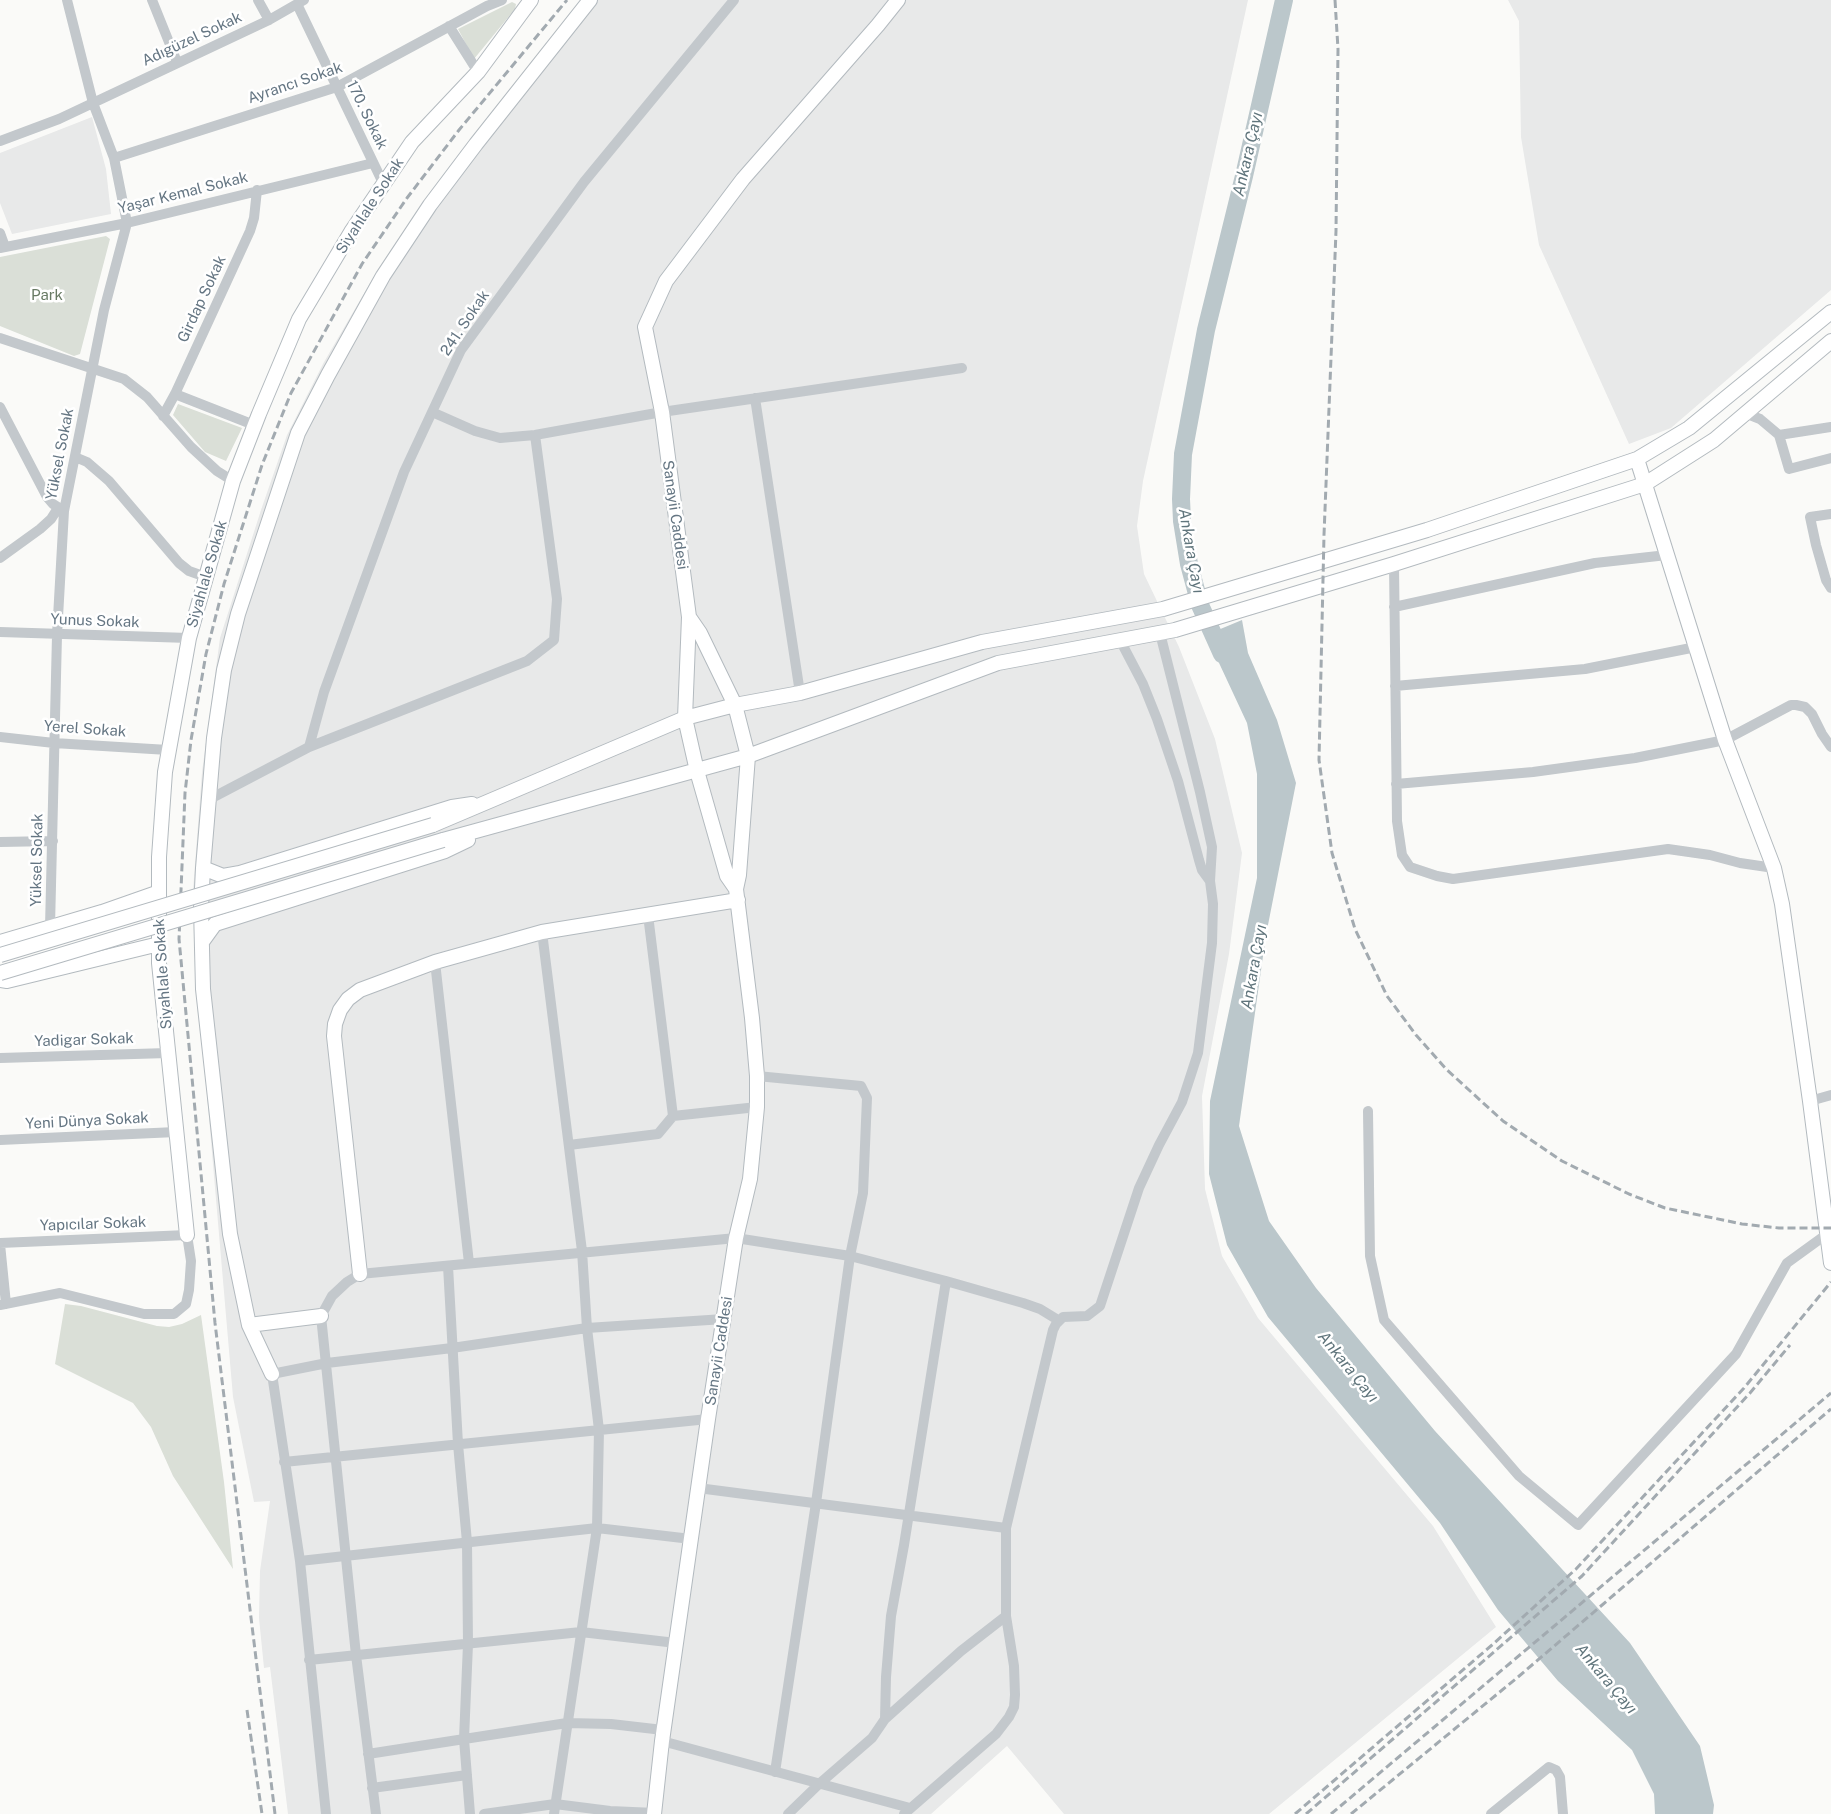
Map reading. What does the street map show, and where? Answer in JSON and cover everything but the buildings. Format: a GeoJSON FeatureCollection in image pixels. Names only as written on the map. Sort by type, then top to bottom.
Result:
{"type":"FeatureCollection","features":[{"type":"Feature","properties":{"kind":"street","name":"Yüksel Sokak"},"geometry":{"type":"LineString","coordinates":[[50,927],[61,510],[75,457],[92,368],[126,223],[114,158],[93,103],[67,0]]}},
{"type":"Feature","properties":{"kind":"street"},"geometry":{"type":"LineString","coordinates":[[152,0],[178,62]]}},
{"type":"Feature","properties":{"kind":"street"},"geometry":{"type":"LineString","coordinates":[[258,0],[270,20]]}},
{"type":"Feature","properties":{"kind":"street","name":"Ayrancı Sokak"},"geometry":{"type":"LineString","coordinates":[[114,158],[337,87],[449,26],[502,0]]}},
{"type":"Feature","properties":{"kind":"street","name":"Siyahlale Sokak"},"geometry":{"type":"LineString","coordinates":[[187,1235],[159,963],[158,857],[168,750],[189,638],[233,481],[254,425],[299,319],[351,232],[412,142],[478,72],[531,0]]}},
{"type":"Feature","properties":{"kind":"street"},"geometry":{"type":"LineString","coordinates":[[326,1814],[300,1561],[272,1374],[249,1325],[230,1234],[203,989],[201,908],[214,738],[224,670],[238,614],[298,433],[383,276],[430,205],[590,0]]}},
{"type":"Feature","properties":{"kind":"street","name":"241. Sokak"},"geometry":{"type":"LineString","coordinates":[[309,747],[324,692],[404,472],[461,350],[584,182],[734,0]]}},
{"type":"Feature","properties":{"kind":"street","name":"Sanayii Caddesi"},"geometry":{"type":"LineString","coordinates":[[737,895],[727,876],[697,771],[685,718],[689,617],[662,412],[645,327],[666,282],[743,179],[898,0]]}},
{"type":"Feature","properties":{"kind":"street","name":"Adıgüzel Sokak"},"geometry":{"type":"LineString","coordinates":[[0,142],[59,119],[270,20],[300,2]]}},
{"type":"Feature","properties":{"kind":"street","name":"170. Sokak"},"geometry":{"type":"LineString","coordinates":[[300,2],[337,87],[384,184]]}},
{"type":"Feature","properties":{"kind":"street"},"geometry":{"type":"LineString","coordinates":[[449,26],[478,72]]}},
{"type":"Feature","properties":{"kind":"street","name":"Yaşar Kemal Sokak"},"geometry":{"type":"LineString","coordinates":[[2,248],[126,223],[373,163]]}},
{"type":"Feature","properties":{"kind":"street","name":"Girdap Sokak"},"geometry":{"type":"LineString","coordinates":[[163,416],[250,231],[254,218],[257,190]]}},
{"type":"Feature","properties":{"kind":"street"},"geometry":{"type":"LineString","coordinates":[[0,233],[2,248]]}},
{"type":"Feature","properties":{"kind":"street"},"geometry":{"type":"LineString","coordinates":[[0,955],[433,825],[685,718],[735,705],[800,693],[982,642],[1163,609],[1427,530],[1637,460],[1689,428],[1831,312]]}},
{"type":"Feature","properties":{"kind":"street"},"geometry":{"type":"LineString","coordinates":[[0,338],[124,379],[147,396],[191,447],[217,471],[233,481]]}},
{"type":"Feature","properties":{"kind":"street"},"geometry":{"type":"LineString","coordinates":[[0,973],[443,840],[748,756],[998,663],[1175,630],[1394,564],[1645,484],[1714,440],[1830,344]]}},
{"type":"Feature","properties":{"kind":"street"},"geometry":{"type":"LineString","coordinates":[[432,412],[475,431],[500,438],[535,435],[662,412],[962,368]]}},
{"type":"Feature","properties":{"kind":"street"},"geometry":{"type":"LineString","coordinates":[[175,394],[254,425]]}},
{"type":"Feature","properties":{"kind":"street"},"geometry":{"type":"LineString","coordinates":[[755,398],[800,693]]}},
{"type":"Feature","properties":{"kind":"street"},"geometry":{"type":"LineString","coordinates":[[0,407],[47,497],[61,510],[40,529],[0,558]]}},
{"type":"Feature","properties":{"kind":"street"},"geometry":{"type":"LineString","coordinates":[[1746,413],[1760,419],[1779,435],[1789,469],[1831,458]]}},
{"type":"Feature","properties":{"kind":"street"},"geometry":{"type":"LineString","coordinates":[[1779,435],[1831,427]]}},
{"type":"Feature","properties":{"kind":"street"},"geometry":{"type":"LineString","coordinates":[[208,800],[309,747],[527,662],[554,640],[557,599],[535,435]]}},
{"type":"Feature","properties":{"kind":"street"},"geometry":{"type":"LineString","coordinates":[[75,457],[87,462],[109,481],[179,563],[189,571],[206,577]]}},
{"type":"Feature","properties":{"kind":"street"},"geometry":{"type":"LineString","coordinates":[[1637,460],[1725,740],[1774,868],[1782,904],[1831,1263]]}},
{"type":"Feature","properties":{"kind":"street"},"geometry":{"type":"LineString","coordinates":[[1831,514],[1810,517],[1826,580],[1831,588]]}},
{"type":"Feature","properties":{"kind":"street"},"geometry":{"type":"LineString","coordinates":[[1394,607],[1595,563],[1667,555]]}},
{"type":"Feature","properties":{"kind":"street"},"geometry":{"type":"LineString","coordinates":[[1394,564],[1397,821],[1402,855],[1410,866],[1437,876],[1452,879],[1668,849],[1710,855],[1740,863],[1774,868]]}},
{"type":"Feature","properties":{"kind":"street","name":"Sanayii Caddesi"},"geometry":{"type":"LineString","coordinates":[[655,1814],[663,1736],[708,1419],[736,1238],[750,1179],[758,1076],[737,895],[748,756],[735,705],[700,633],[689,617]]}},
{"type":"Feature","properties":{"kind":"street","name":"Yunus Sokak"},"geometry":{"type":"LineString","coordinates":[[0,632],[189,638]]}},
{"type":"Feature","properties":{"kind":"street"},"geometry":{"type":"LineString","coordinates":[[368,1754],[568,1724],[611,1724],[663,1736],[775,1772],[907,1811],[996,1734],[1010,1717],[1014,1707],[1015,1695],[1014,1666],[1006,1616],[1006,1528],[1053,1330],[1058,1320],[1069,1316],[1087,1316],[1100,1306],[1139,1188],[1159,1145],[1175,1118],[1188,1086],[1201,1036],[1210,958],[1213,904],[1210,881],[1212,846],[1208,823],[1160,633]]}},
{"type":"Feature","properties":{"kind":"street"},"geometry":{"type":"LineString","coordinates":[[1120,640],[1143,684],[1178,781],[1198,860],[1210,881]]}},
{"type":"Feature","properties":{"kind":"street"},"geometry":{"type":"LineString","coordinates":[[1395,686],[1585,669],[1696,648]]}},
{"type":"Feature","properties":{"kind":"street"},"geometry":{"type":"LineString","coordinates":[[1396,784],[1533,772],[1635,758],[1725,740],[1791,705],[1805,707],[1812,714],[1831,747]]}},
{"type":"Feature","properties":{"kind":"street","name":"Yerel Sokak"},"geometry":{"type":"LineString","coordinates":[[0,737],[54,743],[168,750]]}},
{"type":"Feature","properties":{"kind":"street"},"geometry":{"type":"LineString","coordinates":[[264,909],[236,906],[226,899],[223,893],[222,882],[240,874],[452,807],[492,801]]}},
{"type":"Feature","properties":{"kind":"street"},"geometry":{"type":"LineString","coordinates":[[202,942],[215,924],[445,851],[502,824]]}},
{"type":"Feature","properties":{"kind":"street"},"geometry":{"type":"LineString","coordinates":[[0,842],[53,841]]}},
{"type":"Feature","properties":{"kind":"street"},"geometry":{"type":"LineString","coordinates":[[203,868],[222,876],[240,874]]}},
{"type":"Feature","properties":{"kind":"street"},"geometry":{"type":"LineString","coordinates":[[0,942],[102,912],[159,892]]}},
{"type":"Feature","properties":{"kind":"street"},"geometry":{"type":"LineString","coordinates":[[360,1274],[334,1036],[335,1024],[340,1010],[348,999],[360,990],[435,962],[542,932],[648,915],[737,895]]}},
{"type":"Feature","properties":{"kind":"street"},"geometry":{"type":"LineString","coordinates":[[102,912],[121,914],[129,927],[131,942],[115,955]]}},
{"type":"Feature","properties":{"kind":"street"},"geometry":{"type":"LineString","coordinates":[[648,915],[674,1116]]}},
{"type":"Feature","properties":{"kind":"street"},"geometry":{"type":"LineString","coordinates":[[542,932],[582,1251],[587,1328],[599,1430],[597,1528],[554,1809]]}},
{"type":"Feature","properties":{"kind":"street"},"geometry":{"type":"LineString","coordinates":[[0,980],[8,981],[159,944]]}},
{"type":"Feature","properties":{"kind":"street"},"geometry":{"type":"LineString","coordinates":[[435,962],[470,1263]]}},
{"type":"Feature","properties":{"kind":"street","name":"Yadigar Sokak"},"geometry":{"type":"LineString","coordinates":[[0,1058],[168,1052]]}},
{"type":"Feature","properties":{"kind":"street"},"geometry":{"type":"LineString","coordinates":[[758,1076],[861,1086],[867,1098],[863,1193],[850,1256],[816,1503],[775,1772]]}},
{"type":"Feature","properties":{"kind":"street"},"geometry":{"type":"LineString","coordinates":[[1810,1101],[1831,1095]]}},
{"type":"Feature","properties":{"kind":"street"},"geometry":{"type":"LineString","coordinates":[[569,1145],[658,1134],[674,1116],[757,1107]]}},
{"type":"Feature","properties":{"kind":"street"},"geometry":{"type":"LineString","coordinates":[[1368,1111],[1370,1256],[1384,1320],[1519,1476],[1578,1525],[1736,1354],[1788,1264],[1827,1234]]}},
{"type":"Feature","properties":{"kind":"street","name":"Yeni Dünya Sokak"},"geometry":{"type":"LineString","coordinates":[[0,1140],[176,1132]]}},
{"type":"Feature","properties":{"kind":"street"},"geometry":{"type":"LineString","coordinates":[[0,1243],[3,1305],[60,1293],[144,1314],[174,1314],[186,1304],[190,1290],[191,1261],[187,1235]]}},
{"type":"Feature","properties":{"kind":"street","name":"Yapıcılar Sokak"},"geometry":{"type":"LineString","coordinates":[[0,1243],[187,1235]]}},
{"type":"Feature","properties":{"kind":"street"},"geometry":{"type":"LineString","coordinates":[[376,1814],[334,1456],[327,1363],[321,1316],[338,1289],[360,1274],[582,1251],[736,1238],[850,1256],[1023,1303],[1040,1309],[1058,1320]]}},
{"type":"Feature","properties":{"kind":"street"},"geometry":{"type":"LineString","coordinates":[[448,1266],[458,1444],[467,1542],[468,1644],[464,1739],[470,1814]]}},
{"type":"Feature","properties":{"kind":"street"},"geometry":{"type":"LineString","coordinates":[[885,1719],[891,1616],[909,1516],[946,1281]]}},
{"type":"Feature","properties":{"kind":"street"},"geometry":{"type":"LineString","coordinates":[[249,1325],[321,1316]]}},
{"type":"Feature","properties":{"kind":"street"},"geometry":{"type":"LineString","coordinates":[[272,1374],[327,1363],[452,1348],[587,1328],[724,1319]]}},
{"type":"Feature","properties":{"kind":"street"},"geometry":{"type":"LineString","coordinates":[[284,1462],[708,1419]]}},
{"type":"Feature","properties":{"kind":"street"},"geometry":{"type":"LineString","coordinates":[[698,1488],[1006,1528]]}},
{"type":"Feature","properties":{"kind":"street"},"geometry":{"type":"LineString","coordinates":[[300,1561],[597,1528],[691,1539]]}},
{"type":"Feature","properties":{"kind":"street"},"geometry":{"type":"LineString","coordinates":[[788,1814],[872,1738],[885,1719],[961,1651],[1006,1616]]}},
{"type":"Feature","properties":{"kind":"street"},"geometry":{"type":"LineString","coordinates":[[309,1660],[581,1632],[676,1643]]}},
{"type":"Feature","properties":{"kind":"street"},"geometry":{"type":"LineString","coordinates":[[1491,1814],[1549,1767],[1556,1770],[1560,1777],[1563,1814]]}},
{"type":"Feature","properties":{"kind":"street"},"geometry":{"type":"LineString","coordinates":[[372,1788],[467,1775]]}},
{"type":"Feature","properties":{"kind":"street"},"geometry":{"type":"LineString","coordinates":[[484,1814],[554,1809],[655,1814]]}},
{"type":"Feature","properties":{"kind":"shaded area"},"geometry":{"type":"Polygon","coordinates":[[[582,0],[1248,0],[1143,481],[1137,526],[1144,574],[1179,647],[1215,739],[1242,853],[1229,954],[1202,1096],[1205,1189],[1222,1256],[1258,1318],[1433,1526],[1496,1627],[1269,1814],[1064,1814],[1007,1746],[931,1814],[288,1814],[270,1667],[264,1668],[259,1618],[260,1571],[270,1501],[254,1502],[233,1397],[195,955],[193,891],[202,772],[220,638],[287,435],[324,362],[373,278],[417,212],[457,158],[582,0]]]}},
{"type":"Feature","properties":{"kind":"shaded area"},"geometry":{"type":"Polygon","coordinates":[[[1508,0],[1831,0],[1831,290],[1671,428],[1629,444],[1539,245],[1521,137],[1519,21],[1508,0]]]}},
{"type":"Feature","properties":{"kind":"shaded area"},"geometry":{"type":"Polygon","coordinates":[[[92,117],[106,169],[111,214],[12,234],[0,203],[0,153],[92,117]]]}},
{"type":"Feature","properties":{"kind":"green space"},"geometry":{"type":"Polygon","coordinates":[[[512,2],[516,4],[515,9],[474,59],[458,29],[512,2]]]}},
{"type":"Feature","properties":{"kind":"green space","name":"Park"},"geometry":{"type":"Polygon","coordinates":[[[106,236],[110,239],[80,354],[74,356],[0,326],[0,257],[106,236]]]}},
{"type":"Feature","properties":{"kind":"green space"},"geometry":{"type":"Polygon","coordinates":[[[178,404],[242,428],[226,461],[205,452],[173,415],[178,404]]]}},
{"type":"Feature","properties":{"kind":"green space"},"geometry":{"type":"Polygon","coordinates":[[[65,1304],[81,1306],[157,1326],[169,1327],[182,1324],[201,1315],[224,1482],[233,1569],[173,1476],[151,1427],[133,1403],[55,1364],[65,1304]]]}},
{"type":"Feature","properties":{"kind":"water"},"geometry":{"type":"Polygon","coordinates":[[[1242,620],[1248,653],[1277,720],[1296,783],[1266,935],[1239,1126],[1269,1221],[1316,1288],[1435,1431],[1630,1643],[1700,1746],[1714,1805],[1713,1814],[1655,1814],[1654,1794],[1632,1750],[1558,1681],[1498,1610],[1440,1523],[1268,1317],[1227,1245],[1209,1174],[1210,1101],[1257,878],[1257,774],[1247,723],[1206,635],[1242,620]]]}},
{"type":"Feature","properties":{"kind":"waterway","name":"Ankara Çayı"},"geometry":{"type":"LineString","coordinates":[[1222,654],[1200,605],[1189,564],[1182,521],[1183,454],[1206,330],[1244,176],[1284,0]]}},
{"type":"Feature","properties":{"kind":"railway"},"geometry":{"type":"LineString","coordinates":[[275,1814],[215,1323],[179,939],[185,793],[191,740],[206,654],[224,584],[262,465],[291,393],[362,264],[407,198],[459,130],[567,0]]}},
{"type":"Feature","properties":{"kind":"railway"},"geometry":{"type":"LineString","coordinates":[[1335,0],[1338,49],[1336,231],[1324,535],[1319,760],[1332,853],[1355,929],[1387,996],[1416,1035],[1446,1069],[1503,1121],[1562,1161],[1629,1194],[1665,1208],[1742,1224],[1779,1228],[1831,1228]]}},
{"type":"Feature","properties":{"kind":"railway"},"geometry":{"type":"LineString","coordinates":[[1295,1814],[1492,1645],[1576,1569],[1744,1388],[1831,1282]]}},
{"type":"Feature","properties":{"kind":"railway"},"geometry":{"type":"LineString","coordinates":[[1306,1814],[1582,1576],[1750,1393],[1790,1345]]}},
{"type":"Feature","properties":{"kind":"railway"},"geometry":{"type":"LineString","coordinates":[[1331,1814],[1831,1393]]}},
{"type":"Feature","properties":{"kind":"railway"},"geometry":{"type":"LineString","coordinates":[[1351,1814],[1518,1677],[1831,1409]]}},
{"type":"Feature","properties":{"kind":"railway"},"geometry":{"type":"LineString","coordinates":[[247,1710],[262,1814]]}}]}
